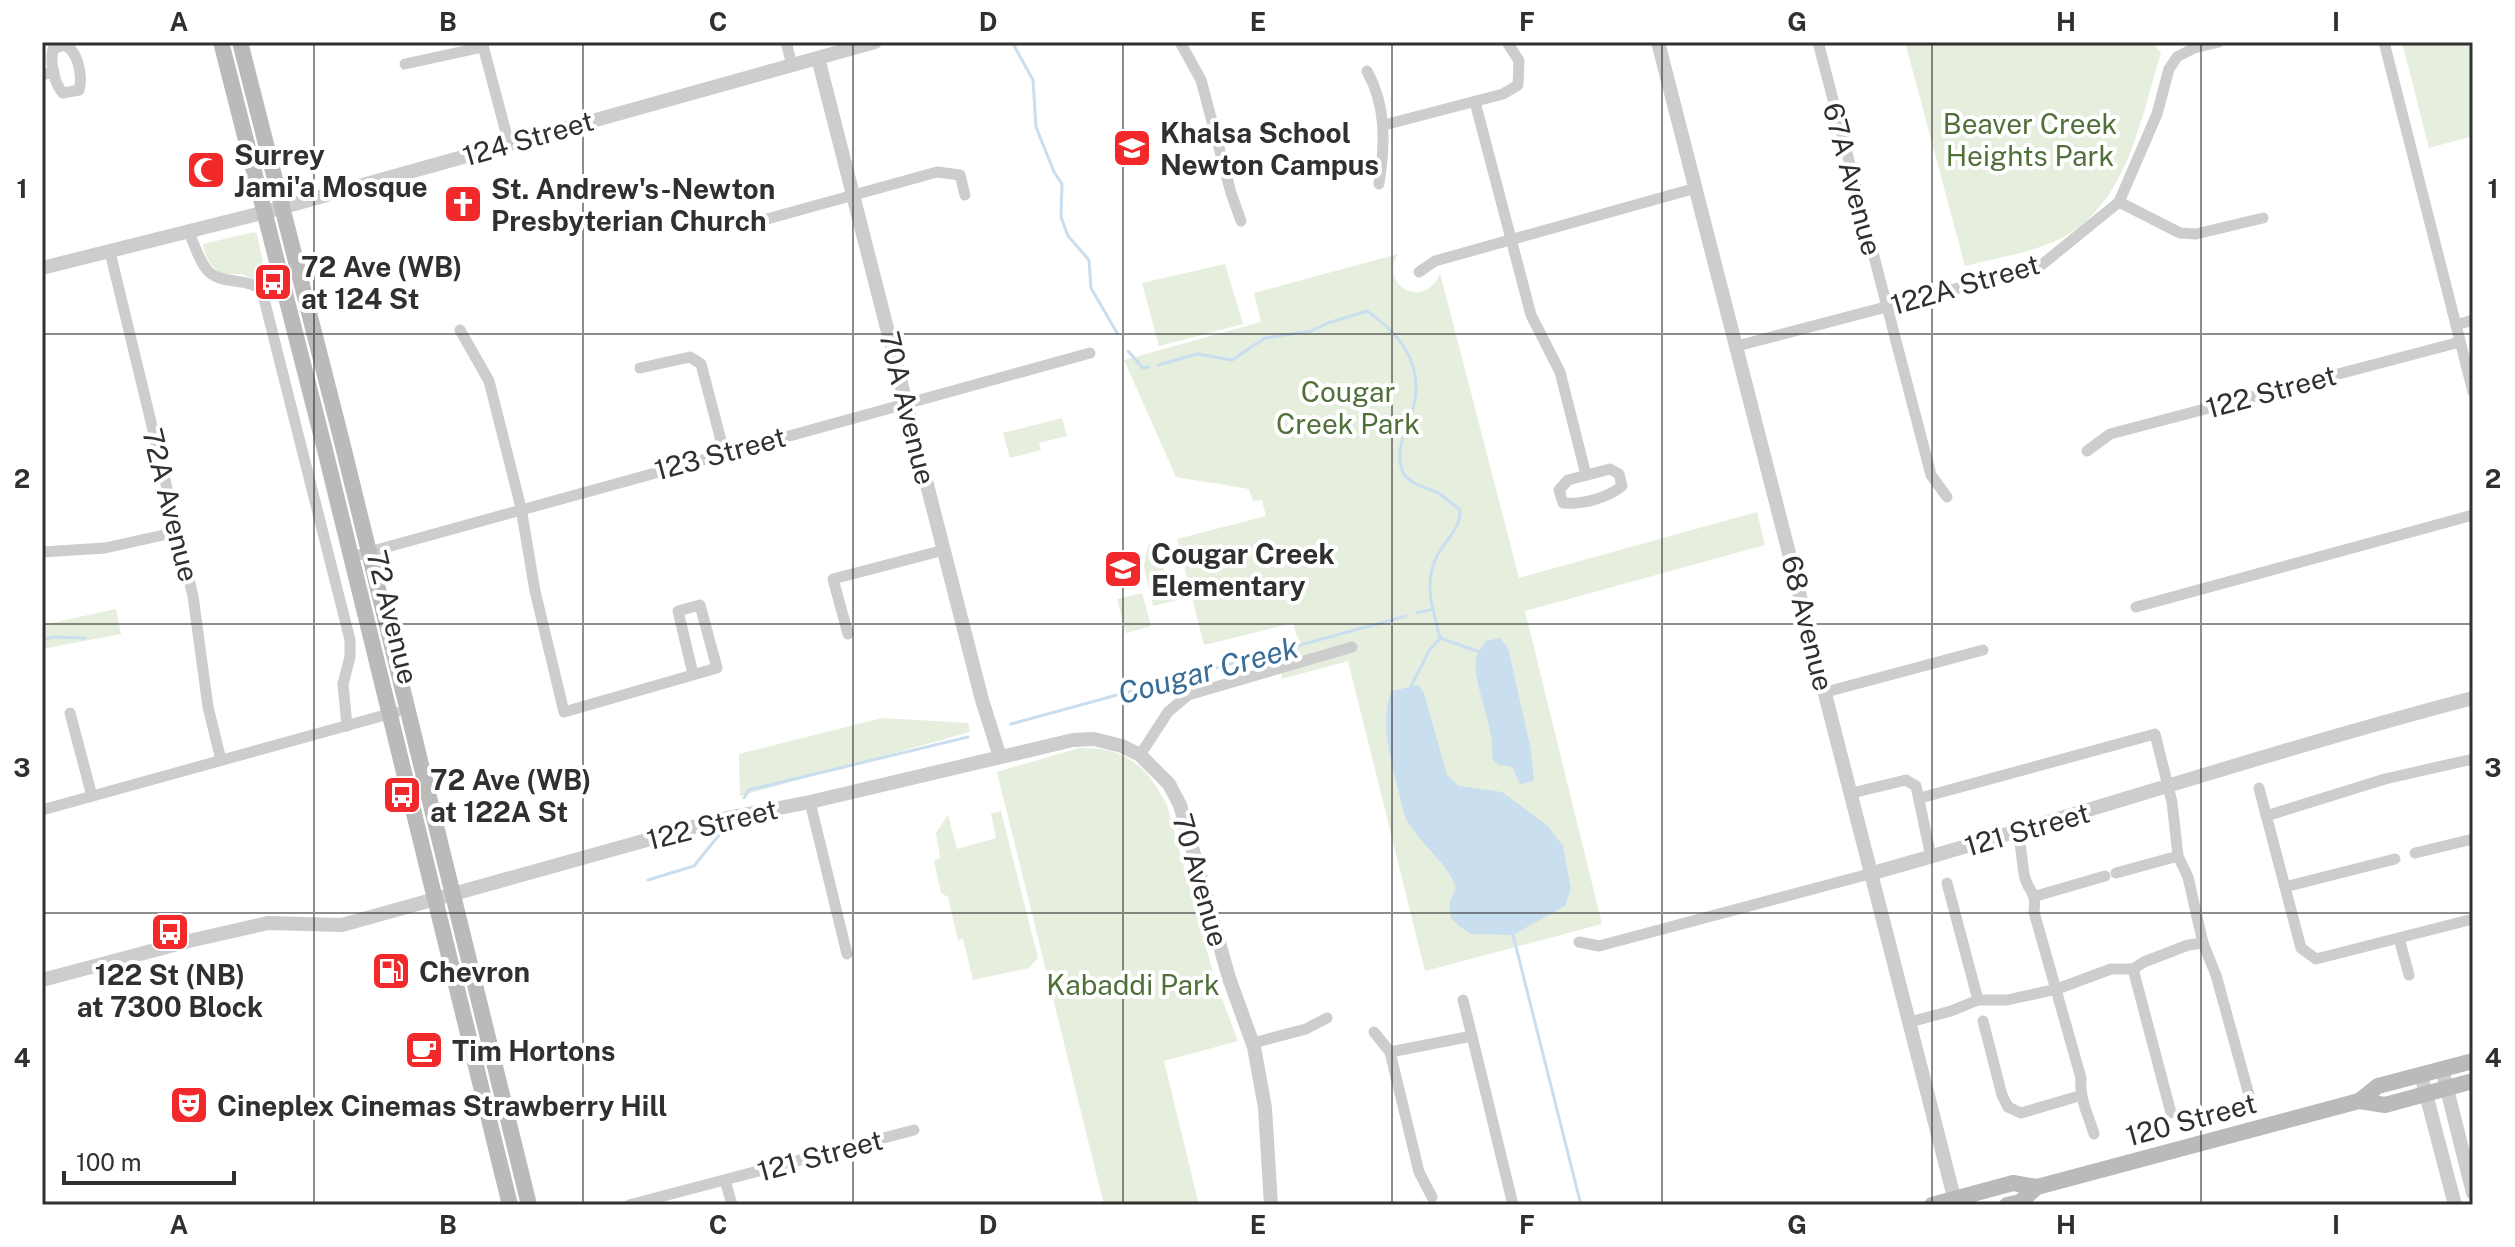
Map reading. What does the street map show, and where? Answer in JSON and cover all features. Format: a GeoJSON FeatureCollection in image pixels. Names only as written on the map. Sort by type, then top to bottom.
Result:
{"type":"FeatureCollection","features":[{"type":"Feature","properties":{"kind":"main road","name":"72 Avenue"},"geometry":{"type":"LineString","coordinates":[[221,42],[351,557],[452,896],[529,1205]]}},
{"type":"Feature","properties":{"kind":"main road","name":"72 Avenue"},"geometry":{"type":"LineString","coordinates":[[240,42],[369,552],[435,900],[510,1205]]}},
{"type":"Feature","properties":{"kind":"main road","name":"120 Street"},"geometry":{"type":"LineString","coordinates":[[1932,1205],[1955,1202],[2013,1183],[2037,1187],[2359,1101],[2378,1086],[2473,1061]]}},
{"type":"Feature","properties":{"kind":"main road","name":"120 Street"},"geometry":{"type":"LineString","coordinates":[[2359,1101],[2385,1105],[2473,1081]]}},
{"type":"Feature","properties":{"kind":"main road","name":"120 Street"},"geometry":{"type":"LineString","coordinates":[[2007,1205],[2020,1202],[2037,1187]]}},
{"type":"Feature","properties":{"kind":"street"},"geometry":{"type":"LineString","coordinates":[[786,42],[792,65]]}},
{"type":"Feature","properties":{"kind":"street","name":"124 Street"},"geometry":{"type":"LineString","coordinates":[[42,268],[266,212],[875,42]]}},
{"type":"Feature","properties":{"kind":"street"},"geometry":{"type":"LineString","coordinates":[[1180,42],[1201,80],[1241,221]]}},
{"type":"Feature","properties":{"kind":"street"},"geometry":{"type":"LineString","coordinates":[[1384,125],[1503,94],[1518,85],[1519,61],[1507,42]]}},
{"type":"Feature","properties":{"kind":"street","name":"68 Avenue"},"geometry":{"type":"LineString","coordinates":[[1658,42],[1955,1202]]}},
{"type":"Feature","properties":{"kind":"street","name":"67A Avenue"},"geometry":{"type":"LineString","coordinates":[[1818,42],[1931,475],[1947,497]]}},
{"type":"Feature","properties":{"kind":"street"},"geometry":{"type":"LineString","coordinates":[[2219,42],[2194,48],[2177,57],[2169,69],[2157,114],[2119,202],[2180,233],[2196,234],[2263,218]]}},
{"type":"Feature","properties":{"kind":"street"},"geometry":{"type":"LineString","coordinates":[[2384,42],[2473,392]]}},
{"type":"Feature","properties":{"kind":"street"},"geometry":{"type":"LineString","coordinates":[[405,64],[482,45],[509,144]]}},
{"type":"Feature","properties":{"kind":"street","name":"70A Avenue"},"geometry":{"type":"LineString","coordinates":[[818,58],[982,700],[1000,757]]}},
{"type":"Feature","properties":{"kind":"street"},"geometry":{"type":"LineString","coordinates":[[1367,71],[1377,90],[1384,125],[1379,184]]}},
{"type":"Feature","properties":{"kind":"street"},"geometry":{"type":"LineString","coordinates":[[1475,102],[1531,315],[1560,372],[1586,475]]}},
{"type":"Feature","properties":{"kind":"street"},"geometry":{"type":"LineString","coordinates":[[746,221],[767,219],[937,172],[960,175],[965,195]]}},
{"type":"Feature","properties":{"kind":"street"},"geometry":{"type":"LineString","coordinates":[[1419,272],[1435,261],[1696,188]]}},
{"type":"Feature","properties":{"kind":"street","name":"122A Street"},"geometry":{"type":"LineString","coordinates":[[1737,346],[2039,267],[2119,202]]}},
{"type":"Feature","properties":{"kind":"street","name":"72 Avenue"},"geometry":{"type":"LineString","coordinates":[[189,232],[207,270],[213,275],[256,285],[262,291],[350,640],[350,657],[343,684],[347,726]]}},
{"type":"Feature","properties":{"kind":"street","name":"72A Avenue"},"geometry":{"type":"LineString","coordinates":[[110,252],[193,596],[208,707],[221,760]]}},
{"type":"Feature","properties":{"kind":"street"},"geometry":{"type":"LineString","coordinates":[[2456,325],[2473,320]]}},
{"type":"Feature","properties":{"kind":"street"},"geometry":{"type":"LineString","coordinates":[[460,330],[489,381],[521,508],[535,591],[564,712],[717,668],[700,605],[678,611],[693,674]]}},
{"type":"Feature","properties":{"kind":"street","name":"122 Street"},"geometry":{"type":"LineString","coordinates":[[2087,451],[2110,434],[2460,342]]}},
{"type":"Feature","properties":{"kind":"street","name":"123 Street"},"geometry":{"type":"LineString","coordinates":[[351,557],[1090,353]]}},
{"type":"Feature","properties":{"kind":"street"},"geometry":{"type":"LineString","coordinates":[[640,368],[690,357],[701,364],[724,452]]}},
{"type":"Feature","properties":{"kind":"street"},"geometry":{"type":"LineString","coordinates":[[1610,469],[1619,474],[1622,486],[1603,496],[1574,504],[1563,503],[1559,490],[1568,480],[1586,475],[1610,469]]}},
{"type":"Feature","properties":{"kind":"street"},"geometry":{"type":"LineString","coordinates":[[2136,607],[2473,515]]}},
{"type":"Feature","properties":{"kind":"street"},"geometry":{"type":"LineString","coordinates":[[42,552],[105,548],[177,532]]}},
{"type":"Feature","properties":{"kind":"street"},"geometry":{"type":"LineString","coordinates":[[848,634],[833,579],[944,550]]}},
{"type":"Feature","properties":{"kind":"street"},"geometry":{"type":"LineString","coordinates":[[1140,755],[1168,712],[1188,695],[1352,647]]}},
{"type":"Feature","properties":{"kind":"street"},"geometry":{"type":"LineString","coordinates":[[1826,692],[1983,650]]}},
{"type":"Feature","properties":{"kind":"street","name":"121 Street"},"geometry":{"type":"LineString","coordinates":[[1579,942],[1599,946],[1873,873],[2018,833],[2371,725],[2473,698]]}},
{"type":"Feature","properties":{"kind":"street"},"geometry":{"type":"LineString","coordinates":[[42,810],[398,711]]}},
{"type":"Feature","properties":{"kind":"street"},"geometry":{"type":"LineString","coordinates":[[70,713],[92,796]]}},
{"type":"Feature","properties":{"kind":"street"},"geometry":{"type":"LineString","coordinates":[[1920,798],[2155,734],[2169,787],[2178,856],[2188,877],[2203,943],[2216,975],[2249,1095]]}},
{"type":"Feature","properties":{"kind":"street","name":"122 Street"},"geometry":{"type":"LineString","coordinates":[[42,980],[268,923],[342,925],[722,819],[810,802],[1073,740],[1094,739],[1122,746],[1140,755]]}},
{"type":"Feature","properties":{"kind":"street","name":"70 Avenue"},"geometry":{"type":"LineString","coordinates":[[1140,755],[1169,784],[1180,805],[1229,978],[1253,1043],[1265,1108],[1271,1205]]}},
{"type":"Feature","properties":{"kind":"street"},"geometry":{"type":"LineString","coordinates":[[2266,816],[2385,779],[2473,759]]}},
{"type":"Feature","properties":{"kind":"street"},"geometry":{"type":"LineString","coordinates":[[1852,793],[1906,780],[1916,786],[1931,857]]}},
{"type":"Feature","properties":{"kind":"street"},"geometry":{"type":"LineString","coordinates":[[2259,788],[2301,948],[2316,959],[2473,919]]}},
{"type":"Feature","properties":{"kind":"street"},"geometry":{"type":"LineString","coordinates":[[810,802],[847,954]]}},
{"type":"Feature","properties":{"kind":"street"},"geometry":{"type":"LineString","coordinates":[[2018,833],[2024,878],[2036,896],[2034,912],[2081,1078],[2079,1096],[2086,1106],[2094,1134]]}},
{"type":"Feature","properties":{"kind":"street"},"geometry":{"type":"LineString","coordinates":[[2415,853],[2473,839]]}},
{"type":"Feature","properties":{"kind":"street"},"geometry":{"type":"LineString","coordinates":[[2036,896],[2178,856]]}},
{"type":"Feature","properties":{"kind":"street"},"geometry":{"type":"LineString","coordinates":[[2285,887],[2395,859]]}},
{"type":"Feature","properties":{"kind":"street"},"geometry":{"type":"LineString","coordinates":[[1947,883],[1978,1000]]}},
{"type":"Feature","properties":{"kind":"street"},"geometry":{"type":"LineString","coordinates":[[2399,938],[2409,975]]}},
{"type":"Feature","properties":{"kind":"street"},"geometry":{"type":"LineString","coordinates":[[1910,1022],[1978,1000],[2007,1000],[2057,989],[2111,969],[2133,969],[2188,945],[2203,943]]}},
{"type":"Feature","properties":{"kind":"street"},"geometry":{"type":"LineString","coordinates":[[2133,969],[2171,1113]]}},
{"type":"Feature","properties":{"kind":"street"},"geometry":{"type":"LineString","coordinates":[[1463,1000],[1513,1205]]}},
{"type":"Feature","properties":{"kind":"street"},"geometry":{"type":"LineString","coordinates":[[1253,1043],[1306,1029],[1327,1018]]}},
{"type":"Feature","properties":{"kind":"street"},"geometry":{"type":"LineString","coordinates":[[1983,1021],[2002,1095],[2008,1107],[2021,1113],[2079,1096]]}},
{"type":"Feature","properties":{"kind":"street"},"geometry":{"type":"LineString","coordinates":[[1374,1032],[1390,1052],[1419,1172],[1432,1197]]}},
{"type":"Feature","properties":{"kind":"street"},"geometry":{"type":"LineString","coordinates":[[1390,1052],[1472,1036]]}},
{"type":"Feature","properties":{"kind":"street"},"geometry":{"type":"LineString","coordinates":[[2442,1069],[2473,1193]]}},
{"type":"Feature","properties":{"kind":"street"},"geometry":{"type":"LineString","coordinates":[[2421,1075],[2455,1205]]}},
{"type":"Feature","properties":{"kind":"street","name":"121 Street"},"geometry":{"type":"LineString","coordinates":[[629,1205],[914,1130]]}},
{"type":"Feature","properties":{"kind":"street","name":"121 Street"},"geometry":{"type":"LineString","coordinates":[[725,1180],[732,1205]]}},
{"type":"Feature","properties":{"kind":"green space","name":"Beaver Creek Heights Park"},"geometry":{"type":"Polygon","coordinates":[[[1905,42],[2152,42],[2161,53],[2128,158],[2101,205],[2083,224],[2049,244],[1965,266],[1905,42]]]}},
{"type":"Feature","properties":{"kind":"green space"},"geometry":{"type":"Polygon","coordinates":[[[2402,42],[2473,42],[2473,136],[2429,148],[2402,42]]]}},
{"type":"Feature","properties":{"kind":"green space"},"geometry":{"type":"Polygon","coordinates":[[[254,232],[257,234],[268,286],[242,274],[221,274],[204,249],[203,244],[254,232]]]}},
{"type":"Feature","properties":{"kind":"green space","name":"Cougar Creek Park"},"geometry":{"type":"Polygon","coordinates":[[[1398,254],[1393,266],[1394,276],[1406,290],[1425,291],[1440,273],[1519,578],[1757,512],[1765,545],[1525,611],[1602,924],[1425,971],[1348,661],[1282,679],[1280,667],[1274,658],[1252,653],[1298,640],[1293,623],[1204,645],[1177,539],[1266,516],[1262,500],[1253,501],[1249,489],[1176,477],[1124,360],[1261,322],[1254,293],[1398,254]]]}},
{"type":"Feature","properties":{"kind":"green space"},"geometry":{"type":"Polygon","coordinates":[[[1225,264],[1243,324],[1159,346],[1142,283],[1225,264]]]}},
{"type":"Feature","properties":{"kind":"green space"},"geometry":{"type":"Polygon","coordinates":[[[1062,418],[1067,436],[1039,443],[1041,450],[1010,458],[1003,433],[1062,418]]]}},
{"type":"Feature","properties":{"kind":"green space"},"geometry":{"type":"Polygon","coordinates":[[[1158,542],[1164,570],[1173,580],[1178,600],[1153,606],[1144,566],[1148,545],[1158,542]]]}},
{"type":"Feature","properties":{"kind":"green space"},"geometry":{"type":"Polygon","coordinates":[[[1142,593],[1151,626],[1126,633],[1117,599],[1142,593]]]}},
{"type":"Feature","properties":{"kind":"green space"},"geometry":{"type":"Polygon","coordinates":[[[116,609],[121,634],[42,649],[42,625],[116,609]]]}},
{"type":"Feature","properties":{"kind":"green space"},"geometry":{"type":"Polygon","coordinates":[[[882,718],[968,723],[970,732],[740,796],[739,754],[882,718]]]}},
{"type":"Feature","properties":{"kind":"green space","name":"Kabaddi Park"},"geometry":{"type":"Polygon","coordinates":[[[1079,748],[1110,751],[1133,761],[1151,779],[1167,805],[1215,980],[1238,1041],[1164,1061],[1199,1205],[1104,1205],[997,772],[1079,748]]]}},
{"type":"Feature","properties":{"kind":"green space"},"geometry":{"type":"Polygon","coordinates":[[[1001,811],[1038,958],[1029,968],[973,980],[963,939],[958,940],[948,897],[941,893],[934,861],[940,858],[936,833],[948,815],[957,849],[996,838],[991,814],[1001,811]]]}},
{"type":"Feature","properties":{"kind":"water"},"geometry":{"type":"Polygon","coordinates":[[[1500,638],[1508,648],[1531,750],[1534,781],[1520,784],[1512,767],[1499,765],[1492,759],[1490,733],[1475,668],[1476,658],[1486,641],[1500,638]]]}},
{"type":"Feature","properties":{"kind":"water"},"geometry":{"type":"Polygon","coordinates":[[[1418,685],[1424,693],[1447,775],[1459,786],[1502,792],[1548,826],[1563,846],[1571,889],[1565,906],[1513,935],[1471,934],[1451,918],[1449,905],[1456,887],[1405,817],[1390,753],[1386,720],[1392,691],[1418,685]]]}},
{"type":"Feature","properties":{"kind":"waterway","name":"Cougar Creek"},"geometry":{"type":"LineString","coordinates":[[1012,42],[1033,80],[1036,127],[1062,184],[1061,217],[1068,236],[1089,260],[1091,288],[1117,333]]}},
{"type":"Feature","properties":{"kind":"waterway","name":"Cougar Creek"},"geometry":{"type":"LineString","coordinates":[[1158,365],[1197,354],[1232,360],[1265,338],[1311,331],[1367,311],[1380,320],[1408,354],[1416,381],[1416,396],[1400,449],[1403,472],[1410,480],[1440,494],[1460,510],[1458,523],[1437,556],[1431,576],[1431,597],[1440,638],[1480,652]]}},
{"type":"Feature","properties":{"kind":"waterway","name":"Cougar Creek"},"geometry":{"type":"LineString","coordinates":[[1128,351],[1143,368],[1149,367]]}},
{"type":"Feature","properties":{"kind":"waterway","name":"Cougar Creek"},"geometry":{"type":"LineString","coordinates":[[1417,613],[1433,609]]}},
{"type":"Feature","properties":{"kind":"waterway","name":"Cougar Creek"},"geometry":{"type":"LineString","coordinates":[[1011,724],[1406,616]]}},
{"type":"Feature","properties":{"kind":"waterway"},"geometry":{"type":"LineString","coordinates":[[42,640],[53,637],[85,638]]}},
{"type":"Feature","properties":{"kind":"waterway","name":"Cougar Creek"},"geometry":{"type":"LineString","coordinates":[[1411,686],[1429,651],[1440,638]]}},
{"type":"Feature","properties":{"kind":"waterway","name":"Cougar Creek"},"geometry":{"type":"LineString","coordinates":[[744,798],[749,790],[968,737]]}},
{"type":"Feature","properties":{"kind":"waterway","name":"Cougar Creek"},"geometry":{"type":"LineString","coordinates":[[648,880],[694,866],[723,830]]}},
{"type":"Feature","properties":{"kind":"waterway","name":"Cougar Creek"},"geometry":{"type":"LineString","coordinates":[[1513,935],[1581,1205]]}},
{"type":"Feature","properties":{"kind":"place","name":"Khalsa School Newton Campus"},"geometry":{"type":"Point","coordinates":[1132,148]}},
{"type":"Feature","properties":{"kind":"place","name":"Surrey Jami'a Mosque"},"geometry":{"type":"Point","coordinates":[206,170]}},
{"type":"Feature","properties":{"kind":"place","name":"St. Andrew's-Newton Presbyterian Church"},"geometry":{"type":"Point","coordinates":[463,204]}},
{"type":"Feature","properties":{"kind":"place","name":"72 Ave (WB) at 124 St"},"geometry":{"type":"Point","coordinates":[273,282]}},
{"type":"Feature","properties":{"kind":"place","name":"Cougar Creek Elementary"},"geometry":{"type":"Point","coordinates":[1123,569]}},
{"type":"Feature","properties":{"kind":"place","name":"72 Ave (WB) at 122A St"},"geometry":{"type":"Point","coordinates":[402,795]}},
{"type":"Feature","properties":{"kind":"place","name":"122 St (NB) at 7300 Block"},"geometry":{"type":"Point","coordinates":[170,932]}},
{"type":"Feature","properties":{"kind":"place","name":"Chevron"},"geometry":{"type":"Point","coordinates":[391,971]}},
{"type":"Feature","properties":{"kind":"place","name":"Tim Hortons"},"geometry":{"type":"Point","coordinates":[424,1050]}},
{"type":"Feature","properties":{"kind":"place","name":"Cineplex Cinemas Strawberry Hill"},"geometry":{"type":"Point","coordinates":[189,1105]}}]}
